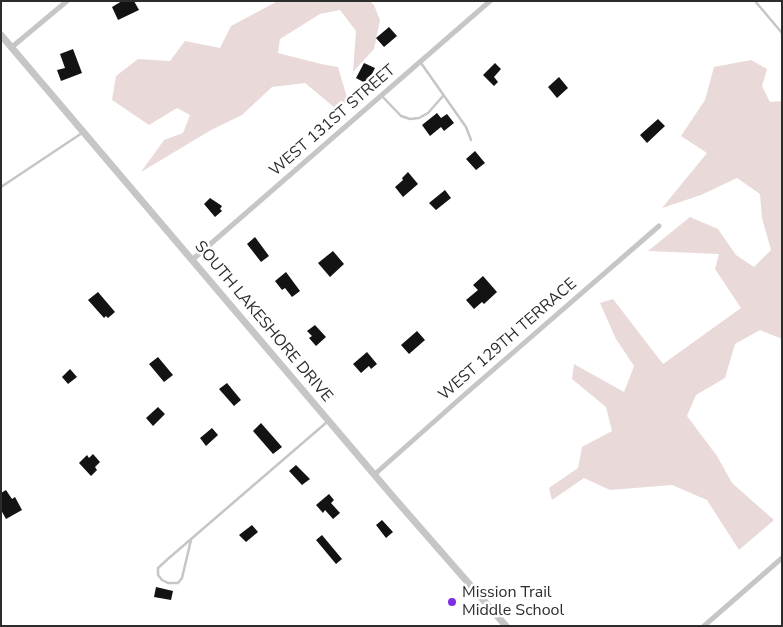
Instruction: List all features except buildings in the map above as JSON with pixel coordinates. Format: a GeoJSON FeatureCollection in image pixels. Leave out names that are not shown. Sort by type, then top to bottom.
{"type":"FeatureCollection","features":[{"type":"Feature","properties":{"kind":"street"},"geometry":{"type":"LineString","coordinates":[[12,48],[66,1]]}},
{"type":"Feature","properties":{"kind":"street","name":"WEST 131ST STREET"},"geometry":{"type":"LineString","coordinates":[[192,260],[490,1]]}},
{"type":"Feature","properties":{"kind":"street","name":"SOUTH LAKESHORE DRIVE"},"geometry":{"type":"LineString","coordinates":[[1,35],[328,421],[506,626]]}},
{"type":"Feature","properties":{"kind":"street","name":"WEST 129TH TERRACE"},"geometry":{"type":"LineString","coordinates":[[375,474],[659,226]]}},
{"type":"Feature","properties":{"kind":"street"},"geometry":{"type":"LineString","coordinates":[[704,626],[782,558]]}},
{"type":"Feature","properties":{"kind":"lane"},"geometry":{"type":"LineString","coordinates":[[755,1],[782,33]]}},
{"type":"Feature","properties":{"kind":"lane"},"geometry":{"type":"LineString","coordinates":[[420,62],[466,127],[471,140]]}},
{"type":"Feature","properties":{"kind":"lane"},"geometry":{"type":"LineString","coordinates":[[381,95],[401,116],[410,119],[419,118],[428,113],[443,96]]}},
{"type":"Feature","properties":{"kind":"lane"},"geometry":{"type":"LineString","coordinates":[[1,187],[83,132]]}},
{"type":"Feature","properties":{"kind":"lane"},"geometry":{"type":"LineString","coordinates":[[191,540],[182,578],[178,582],[168,583],[162,580],[158,575],[158,568],[328,421]]}},
{"type":"Feature","properties":{"kind":"shaded area"},"geometry":{"type":"Polygon","coordinates":[[[278,1],[370,1],[374,5],[380,20],[374,49],[353,72],[356,31],[340,10],[320,14],[280,39],[278,53],[338,67],[348,101],[335,108],[305,83],[272,87],[242,115],[211,130],[141,172],[164,140],[183,133],[190,115],[177,108],[149,125],[112,100],[116,76],[138,59],[170,61],[185,41],[220,48],[231,26],[278,1]]]}},
{"type":"Feature","properties":{"kind":"shaded area"},"geometry":{"type":"Polygon","coordinates":[[[751,60],[767,69],[762,86],[770,102],[782,101],[782,339],[760,330],[735,344],[725,378],[696,395],[687,416],[717,456],[732,483],[774,520],[739,550],[707,500],[672,485],[610,490],[584,478],[552,500],[549,488],[578,468],[582,447],[612,431],[606,407],[572,379],[574,364],[624,392],[634,366],[616,339],[600,303],[613,299],[663,364],[741,308],[715,269],[719,254],[648,251],[690,217],[718,229],[736,255],[754,267],[771,250],[762,218],[760,194],[737,178],[701,195],[662,208],[707,153],[681,136],[705,100],[714,67],[751,60]]]}},
{"type":"Feature","properties":{"kind":"place","name":"Mission Trail Middle School"},"geometry":{"type":"Point","coordinates":[452,602]}}]}
